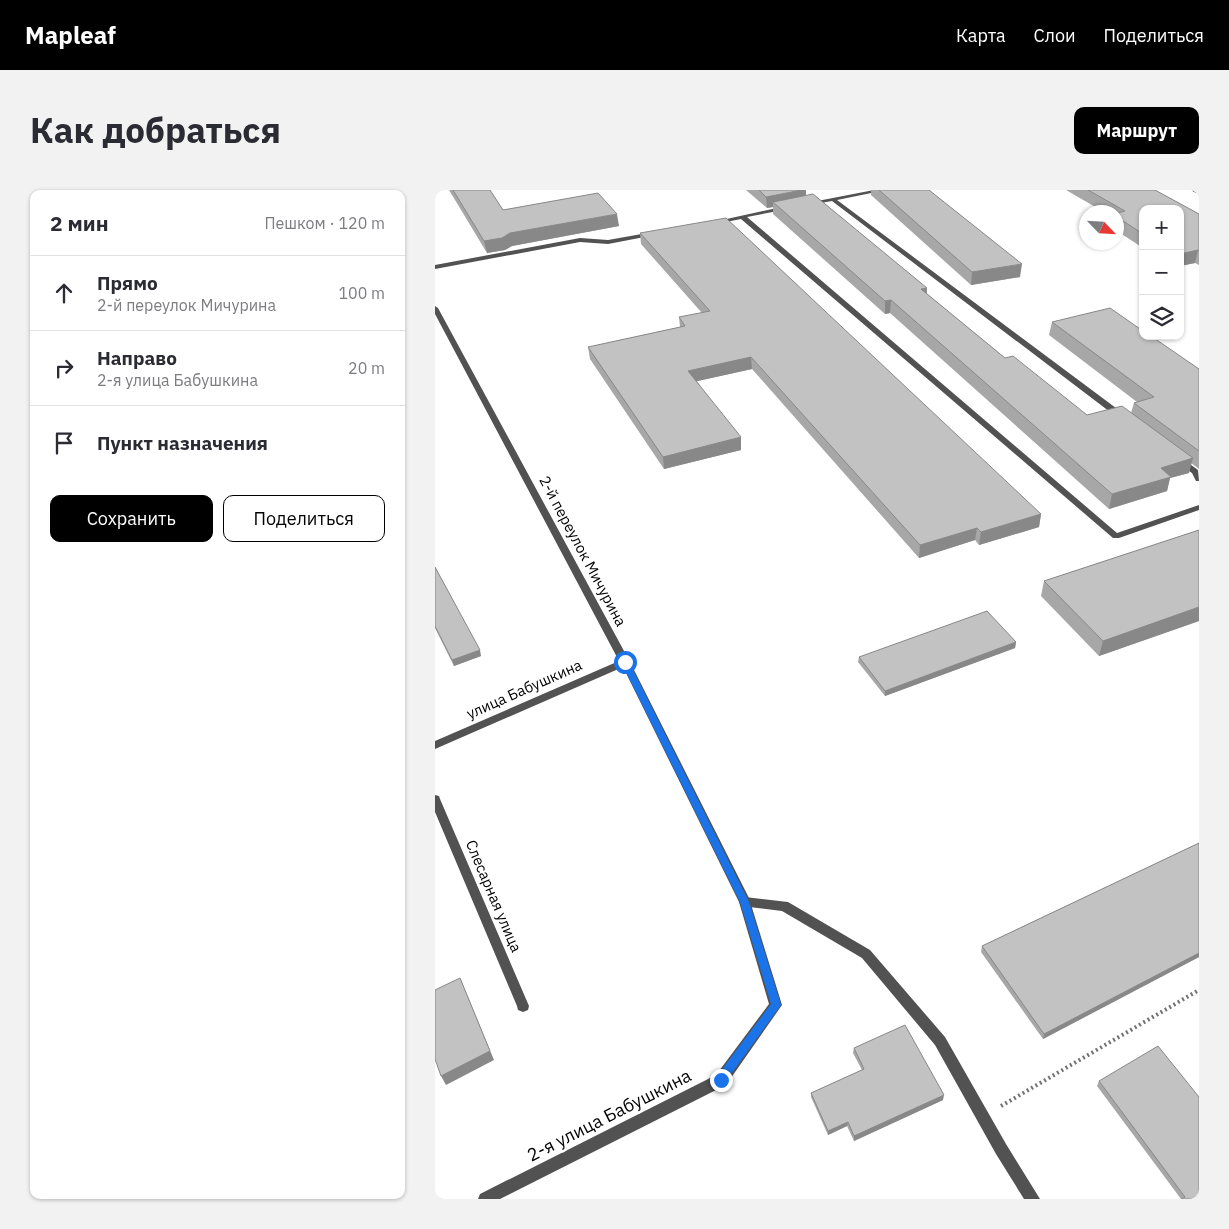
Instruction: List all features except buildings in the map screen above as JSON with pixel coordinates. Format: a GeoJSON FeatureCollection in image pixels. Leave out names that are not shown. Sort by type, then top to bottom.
{"type":"FeatureCollection","features":[{"type":"Feature","properties":{"kind":"street"},"geometry":{"type":"LineString","coordinates":[[806,204],[883,190]]}},
{"type":"Feature","properties":{"kind":"street"},"geometry":{"type":"LineString","coordinates":[[833,199],[1131,424]]}},
{"type":"Feature","properties":{"kind":"street"},"geometry":{"type":"LineString","coordinates":[[705,224],[797,206]]}},
{"type":"Feature","properties":{"kind":"street"},"geometry":{"type":"LineString","coordinates":[[743,217],[1116,536],[1199,507]]}},
{"type":"Feature","properties":{"kind":"street"},"geometry":{"type":"LineString","coordinates":[[435,267],[580,240],[608,242],[656,233]]}},
{"type":"Feature","properties":{"kind":"street","name":"2-й переулок Мичурина"},"geometry":{"type":"LineString","coordinates":[[435,308],[625,662],[745,902],[776,1005]]}},
{"type":"Feature","properties":{"kind":"street"},"geometry":{"type":"LineString","coordinates":[[1171,454],[1195,472],[1199,479]]}},
{"type":"Feature","properties":{"kind":"street","name":"улица Бабушкина"},"geometry":{"type":"LineString","coordinates":[[435,745],[625,662]]}},
{"type":"Feature","properties":{"kind":"street","name":"Слесарная улица"},"geometry":{"type":"LineString","coordinates":[[435,800],[523,1006]]}},
{"type":"Feature","properties":{"kind":"street"},"geometry":{"type":"LineString","coordinates":[[745,902],[783,906],[866,954],[939,1041],[1001,1149],[1033,1199]]}},
{"type":"Feature","properties":{"kind":"street","name":"2-я улица Бабушкина"},"geometry":{"type":"LineString","coordinates":[[485,1199],[721,1080],[776,1005]]}},
{"type":"Feature","properties":{"kind":"path"},"geometry":{"type":"LineString","coordinates":[[983,1116],[1199,990]]}},
{"type":"Feature","properties":{"kind":"railway"},"geometry":{"type":"LineString","coordinates":[[1193,190],[1199,193]]}},
{"type":"Feature","properties":{"kind":"route"},"geometry":{"type":"LineString","coordinates":[[625,662],[745,902],[776,1005],[721,1080]]}}]}
